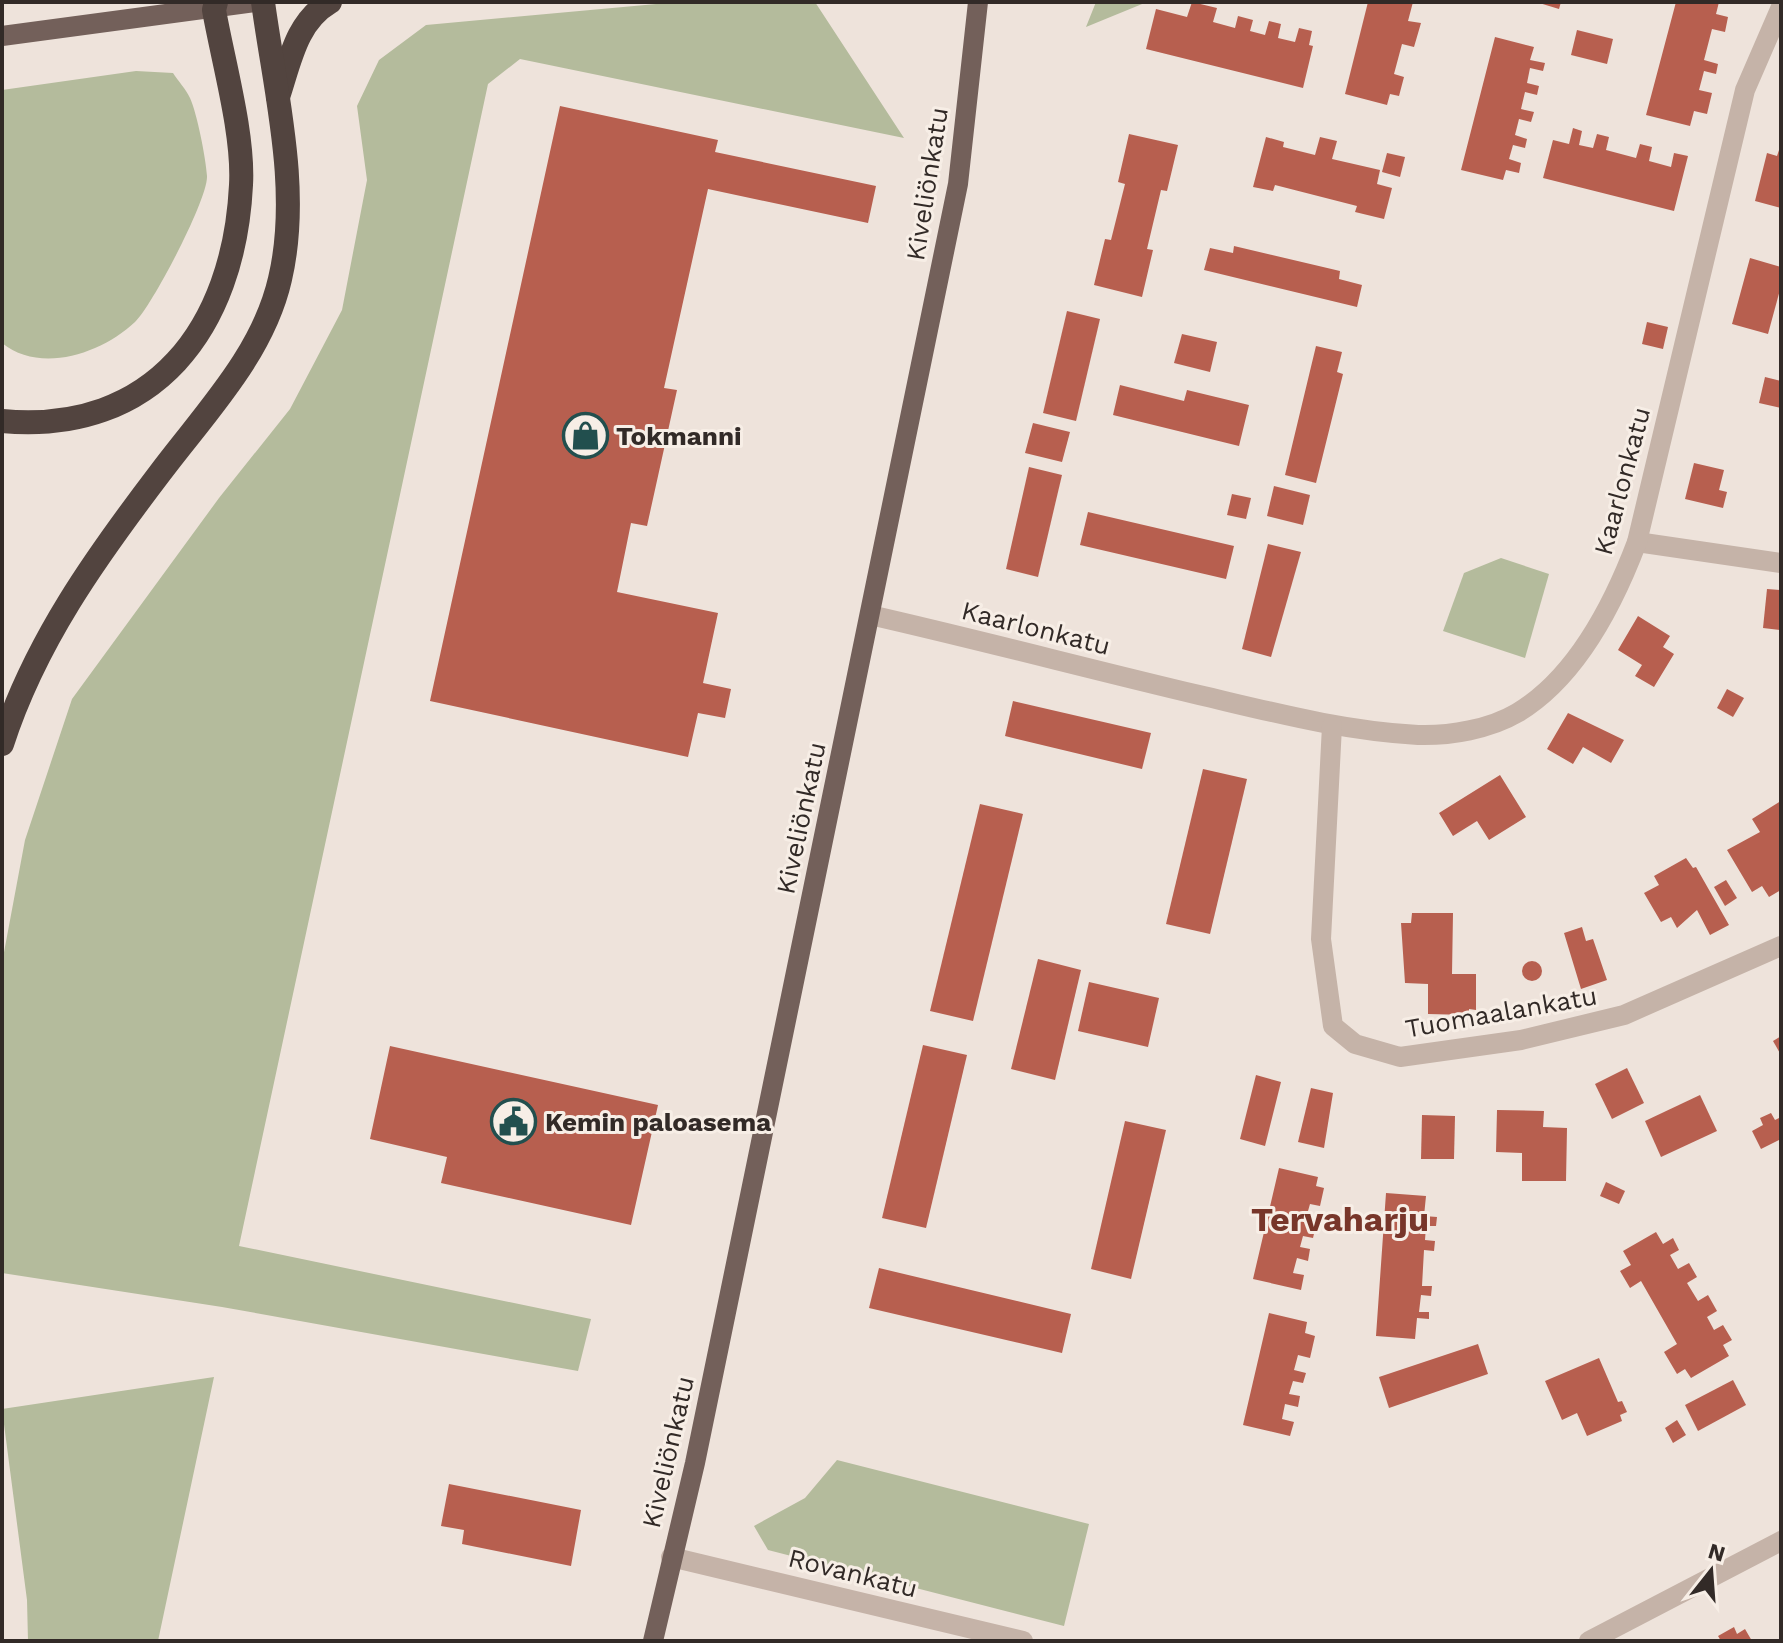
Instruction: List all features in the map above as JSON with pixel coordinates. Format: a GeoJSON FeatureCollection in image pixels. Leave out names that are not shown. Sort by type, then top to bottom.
{"type":"FeatureCollection","features":[{"type":"Feature","properties":{"kind":"highway"},"geometry":{"type":"LineString","coordinates":[[2,744],[21,692],[60,612],[241,367],[270,311],[280,280],[287,227],[263,2]]}},
{"type":"Feature","properties":{"kind":"highway"},"geometry":{"type":"LineString","coordinates":[[276,103],[301,29],[314,11],[330,2]]}},
{"type":"Feature","properties":{"kind":"highway"},"geometry":{"type":"LineString","coordinates":[[2,421],[38,425],[73,420],[113,409],[171,368],[193,343],[210,314],[227,275],[242,182],[215,6]]}},
{"type":"Feature","properties":{"kind":"main road"},"geometry":{"type":"LineString","coordinates":[[2,36],[255,2]]}},
{"type":"Feature","properties":{"kind":"main road","name":"Kiveliönkatu"},"geometry":{"type":"LineString","coordinates":[[653,1641],[695,1463],[958,184],[978,2]]}},
{"type":"Feature","properties":{"kind":"street","name":"Kaarlonkatu"},"geometry":{"type":"LineString","coordinates":[[870,615],[1332,726],[1422,735],[1479,728],[1517,713],[1547,689],[1590,639],[1619,590],[1637,542],[1745,90],[1781,7]]}},
{"type":"Feature","properties":{"kind":"street"},"geometry":{"type":"LineString","coordinates":[[1637,542],[1781,563]]}},
{"type":"Feature","properties":{"kind":"street","name":"Tuomaalankatu"},"geometry":{"type":"LineString","coordinates":[[1332,726],[1322,961],[1333,1026],[1355,1044],[1400,1057],[1521,1040],[1586,1026],[1676,995],[1781,946]]}},
{"type":"Feature","properties":{"kind":"street"},"geometry":{"type":"LineString","coordinates":[[1589,1641],[1620,1634],[1781,1541]]}},
{"type":"Feature","properties":{"kind":"street","name":"Rovankatu"},"geometry":{"type":"LineString","coordinates":[[671,1557],[1023,1641]]}},
{"type":"Feature","properties":{"kind":"green space"},"geometry":{"type":"Polygon","coordinates":[[[678,2],[815,2],[904,138],[520,59],[488,84],[239,1246],[591,1319],[578,1371],[222,1307],[2,1273],[2,963],[25,840],[72,699],[219,498],[290,409],[342,310],[367,180],[357,106],[379,60],[426,25],[678,2]]]}},
{"type":"Feature","properties":{"kind":"green space"},"geometry":{"type":"Polygon","coordinates":[[[1096,2],[1147,2],[1086,27],[1096,2]]]}},
{"type":"Feature","properties":{"kind":"green space"},"geometry":{"type":"Polygon","coordinates":[[[136,71],[173,73],[190,98],[201,136],[207,176],[199,206],[154,296],[135,322],[105,343],[70,356],[34,357],[17,352],[2,343],[2,90],[136,71]]]}},
{"type":"Feature","properties":{"kind":"green space"},"geometry":{"type":"Polygon","coordinates":[[[1501,558],[1549,574],[1525,658],[1443,631],[1464,573],[1501,558]]]}},
{"type":"Feature","properties":{"kind":"green space"},"geometry":{"type":"Polygon","coordinates":[[[214,1377],[158,1641],[28,1641],[27,1600],[2,1409],[214,1377]]]}},
{"type":"Feature","properties":{"kind":"green space"},"geometry":{"type":"Polygon","coordinates":[[[837,1460],[1089,1524],[1064,1626],[768,1550],[754,1526],[805,1498],[837,1460]]]}},
{"type":"Feature","properties":{"kind":"building"},"geometry":{"type":"Polygon","coordinates":[[[1192,2],[1217,8],[1213,22],[1235,28],[1238,16],[1253,20],[1250,31],[1265,35],[1269,21],[1281,24],[1278,38],[1295,42],[1299,28],[1312,31],[1309,45],[1313,46],[1303,88],[1146,49],[1156,9],[1187,17],[1192,2]]]}},
{"type":"Feature","properties":{"kind":"building"},"geometry":{"type":"Polygon","coordinates":[[[1368,2],[1413,2],[1408,21],[1421,23],[1414,47],[1402,44],[1394,74],[1404,77],[1399,96],[1390,94],[1387,105],[1345,94],[1368,2]]]}},
{"type":"Feature","properties":{"kind":"building"},"geometry":{"type":"Polygon","coordinates":[[[1536,2],[1561,2],[1559,9],[1536,2]]]}},
{"type":"Feature","properties":{"kind":"building"},"geometry":{"type":"Polygon","coordinates":[[[1676,2],[1719,2],[1716,14],[1728,17],[1725,32],[1712,29],[1704,60],[1718,64],[1716,74],[1704,71],[1699,90],[1712,93],[1707,114],[1694,111],[1690,126],[1646,115],[1676,2]]]}},
{"type":"Feature","properties":{"kind":"building"},"geometry":{"type":"Polygon","coordinates":[[[1577,30],[1613,39],[1607,64],[1571,55],[1577,30]]]}},
{"type":"Feature","properties":{"kind":"building"},"geometry":{"type":"Polygon","coordinates":[[[1495,37],[1534,47],[1530,60],[1545,63],[1543,71],[1530,68],[1527,83],[1539,86],[1537,95],[1525,92],[1521,109],[1534,112],[1531,122],[1519,119],[1515,135],[1527,139],[1525,148],[1513,145],[1509,159],[1521,163],[1519,173],[1506,170],[1503,180],[1461,170],[1495,37]]]}},
{"type":"Feature","properties":{"kind":"building"},"geometry":{"type":"Polygon","coordinates":[[[560,106],[718,140],[715,152],[876,186],[868,223],[708,189],[664,388],[677,390],[647,526],[631,523],[617,592],[718,613],[703,683],[731,689],[725,718],[698,713],[688,757],[430,701],[560,106]]]}},
{"type":"Feature","properties":{"kind":"building"},"geometry":{"type":"Polygon","coordinates":[[[1573,128],[1582,131],[1579,145],[1593,148],[1597,134],[1609,137],[1606,150],[1636,158],[1640,144],[1652,147],[1649,161],[1671,167],[1674,153],[1688,156],[1674,211],[1543,178],[1553,140],[1569,144],[1573,128]]]}},
{"type":"Feature","properties":{"kind":"building"},"geometry":{"type":"Polygon","coordinates":[[[1129,134],[1178,145],[1167,191],[1161,190],[1147,249],[1153,250],[1142,297],[1094,285],[1105,239],[1111,240],[1125,184],[1118,182],[1129,134]]]}},
{"type":"Feature","properties":{"kind":"building"},"geometry":{"type":"Polygon","coordinates":[[[1266,137],[1284,142],[1283,147],[1315,155],[1320,137],[1337,141],[1332,159],[1380,170],[1377,184],[1392,188],[1384,219],[1355,212],[1357,206],[1275,185],[1273,191],[1253,187],[1266,137]]]}},
{"type":"Feature","properties":{"kind":"building"},"geometry":{"type":"Polygon","coordinates":[[[1781,144],[1781,208],[1755,201],[1767,153],[1777,156],[1781,144]]]}},
{"type":"Feature","properties":{"kind":"building"},"geometry":{"type":"Polygon","coordinates":[[[1387,153],[1405,157],[1400,177],[1382,172],[1387,153]]]}},
{"type":"Feature","properties":{"kind":"building"},"geometry":{"type":"Polygon","coordinates":[[[1234,246],[1340,271],[1339,279],[1362,285],[1357,307],[1204,270],[1210,248],[1233,253],[1234,246]]]}},
{"type":"Feature","properties":{"kind":"building"},"geometry":{"type":"Polygon","coordinates":[[[1750,258],[1781,267],[1781,286],[1768,334],[1732,324],[1750,258]]]}},
{"type":"Feature","properties":{"kind":"building"},"geometry":{"type":"Polygon","coordinates":[[[1067,311],[1100,319],[1076,421],[1043,413],[1067,311]]]}},
{"type":"Feature","properties":{"kind":"building"},"geometry":{"type":"Polygon","coordinates":[[[1647,322],[1668,327],[1663,349],[1642,344],[1647,322]]]}},
{"type":"Feature","properties":{"kind":"building"},"geometry":{"type":"Polygon","coordinates":[[[1182,334],[1217,342],[1210,372],[1174,363],[1182,334]]]}},
{"type":"Feature","properties":{"kind":"building"},"geometry":{"type":"Polygon","coordinates":[[[1316,346],[1342,352],[1337,372],[1343,374],[1316,483],[1285,475],[1316,346]]]}},
{"type":"Feature","properties":{"kind":"building"},"geometry":{"type":"Polygon","coordinates":[[[1765,377],[1781,381],[1781,408],[1759,403],[1765,377]]]}},
{"type":"Feature","properties":{"kind":"building"},"geometry":{"type":"Polygon","coordinates":[[[1120,385],[1184,401],[1187,390],[1249,405],[1239,446],[1113,415],[1120,385]]]}},
{"type":"Feature","properties":{"kind":"building"},"geometry":{"type":"Polygon","coordinates":[[[1033,423],[1070,432],[1062,462],[1025,453],[1033,423]]]}},
{"type":"Feature","properties":{"kind":"building"},"geometry":{"type":"Polygon","coordinates":[[[1694,463],[1724,470],[1719,490],[1727,492],[1723,508],[1685,499],[1694,463]]]}},
{"type":"Feature","properties":{"kind":"building"},"geometry":{"type":"Polygon","coordinates":[[[1029,467],[1062,475],[1038,577],[1006,569],[1029,467]]]}},
{"type":"Feature","properties":{"kind":"building"},"geometry":{"type":"Polygon","coordinates":[[[1274,486],[1310,495],[1303,525],[1267,516],[1274,486]]]}},
{"type":"Feature","properties":{"kind":"building"},"geometry":{"type":"Polygon","coordinates":[[[1232,494],[1251,498],[1246,519],[1227,515],[1232,494]]]}},
{"type":"Feature","properties":{"kind":"building"},"geometry":{"type":"Polygon","coordinates":[[[1088,512],[1234,546],[1226,579],[1080,545],[1088,512]]]}},
{"type":"Feature","properties":{"kind":"building"},"geometry":{"type":"Polygon","coordinates":[[[1268,544],[1301,552],[1271,657],[1242,649],[1268,544]]]}},
{"type":"Feature","properties":{"kind":"building"},"geometry":{"type":"Polygon","coordinates":[[[1767,589],[1781,590],[1781,630],[1763,628],[1767,589]]]}},
{"type":"Feature","properties":{"kind":"building"},"geometry":{"type":"Polygon","coordinates":[[[1638,616],[1670,636],[1663,647],[1674,654],[1654,687],[1635,676],[1642,665],[1618,650],[1638,616]]]}},
{"type":"Feature","properties":{"kind":"building"},"geometry":{"type":"Polygon","coordinates":[[[1727,689],[1744,698],[1733,717],[1717,708],[1727,689]]]}},
{"type":"Feature","properties":{"kind":"building"},"geometry":{"type":"Polygon","coordinates":[[[1013,701],[1151,733],[1142,769],[1005,736],[1013,701]]]}},
{"type":"Feature","properties":{"kind":"building"},"geometry":{"type":"Polygon","coordinates":[[[1568,713],[1624,740],[1611,763],[1583,747],[1573,764],[1547,749],[1568,713]]]}},
{"type":"Feature","properties":{"kind":"building"},"geometry":{"type":"Polygon","coordinates":[[[1203,769],[1247,779],[1210,934],[1166,924],[1203,769]]]}},
{"type":"Feature","properties":{"kind":"building"},"geometry":{"type":"Polygon","coordinates":[[[1500,775],[1526,817],[1489,840],[1477,821],[1453,836],[1439,813],[1500,775]]]}},
{"type":"Feature","properties":{"kind":"building"},"geometry":{"type":"Polygon","coordinates":[[[1781,801],[1781,890],[1769,897],[1762,886],[1752,892],[1727,850],[1760,832],[1752,819],[1781,801]]]}},
{"type":"Feature","properties":{"kind":"building"},"geometry":{"type":"Polygon","coordinates":[[[980,804],[1023,814],[973,1021],[930,1011],[980,804]]]}},
{"type":"Feature","properties":{"kind":"building"},"geometry":{"type":"Polygon","coordinates":[[[1686,858],[1693,868],[1696,867],[1729,925],[1710,935],[1697,910],[1677,928],[1671,917],[1661,922],[1644,893],[1659,885],[1654,876],[1686,858]]]}},
{"type":"Feature","properties":{"kind":"building"},"geometry":{"type":"Polygon","coordinates":[[[1726,880],[1737,898],[1725,906],[1714,887],[1726,880]]]}},
{"type":"Feature","properties":{"kind":"building"},"geometry":{"type":"Polygon","coordinates":[[[1412,913],[1453,913],[1452,974],[1476,974],[1476,1010],[1469,1009],[1469,1015],[1428,1014],[1428,984],[1405,983],[1401,923],[1411,923],[1412,913]]]}},
{"type":"Feature","properties":{"kind":"building"},"geometry":{"type":"Polygon","coordinates":[[[1582,927],[1586,941],[1593,939],[1607,980],[1581,989],[1564,933],[1582,927]]]}},
{"type":"Feature","properties":{"kind":"building"},"geometry":{"type":"Polygon","coordinates":[[[1038,959],[1081,970],[1055,1080],[1011,1069],[1038,959]]]}},
{"type":"Feature","properties":{"kind":"building"},"geometry":{"type":"Polygon","coordinates":[[[1528,961],[1536,961],[1542,971],[1536,981],[1528,981],[1522,975],[1522,967],[1528,961]]]}},
{"type":"Feature","properties":{"kind":"building"},"geometry":{"type":"Polygon","coordinates":[[[1089,982],[1159,998],[1148,1047],[1078,1031],[1089,982]]]}},
{"type":"Feature","properties":{"kind":"building"},"geometry":{"type":"Polygon","coordinates":[[[1781,1036],[1781,1055],[1773,1041],[1781,1036]]]}},
{"type":"Feature","properties":{"kind":"building"},"geometry":{"type":"Polygon","coordinates":[[[923,1045],[967,1055],[926,1228],[882,1218],[923,1045]]]}},
{"type":"Feature","properties":{"kind":"building","name":"Kemin paloasema"},"geometry":{"type":"Polygon","coordinates":[[[390,1046],[658,1105],[631,1225],[441,1183],[447,1157],[370,1139],[390,1046]]]}},
{"type":"Feature","properties":{"kind":"building"},"geometry":{"type":"Polygon","coordinates":[[[1627,1068],[1644,1103],[1612,1119],[1595,1084],[1627,1068]]]}},
{"type":"Feature","properties":{"kind":"building"},"geometry":{"type":"Polygon","coordinates":[[[1256,1075],[1281,1082],[1265,1146],[1240,1139],[1256,1075]]]}},
{"type":"Feature","properties":{"kind":"building"},"geometry":{"type":"Polygon","coordinates":[[[1311,1088],[1333,1093],[1324,1148],[1298,1142],[1311,1088]]]}},
{"type":"Feature","properties":{"kind":"building"},"geometry":{"type":"Polygon","coordinates":[[[1700,1095],[1717,1131],[1661,1157],[1645,1121],[1700,1095]]]}},
{"type":"Feature","properties":{"kind":"building"},"geometry":{"type":"Polygon","coordinates":[[[1497,1110],[1544,1111],[1543,1127],[1567,1128],[1566,1181],[1522,1181],[1522,1153],[1496,1152],[1497,1110]]]}},
{"type":"Feature","properties":{"kind":"building"},"geometry":{"type":"Polygon","coordinates":[[[1771,1113],[1775,1120],[1781,1117],[1781,1139],[1761,1149],[1752,1131],[1763,1125],[1760,1118],[1771,1113]]]}},
{"type":"Feature","properties":{"kind":"building"},"geometry":{"type":"Polygon","coordinates":[[[1422,1115],[1455,1116],[1454,1159],[1421,1159],[1422,1115]]]}},
{"type":"Feature","properties":{"kind":"building"},"geometry":{"type":"Polygon","coordinates":[[[1125,1121],[1166,1130],[1131,1279],[1091,1269],[1125,1121]]]}},
{"type":"Feature","properties":{"kind":"building"},"geometry":{"type":"Polygon","coordinates":[[[1279,1168],[1318,1177],[1316,1186],[1324,1188],[1320,1206],[1310,1204],[1306,1218],[1317,1221],[1313,1238],[1303,1236],[1300,1247],[1310,1249],[1308,1261],[1297,1258],[1293,1273],[1304,1275],[1301,1290],[1253,1279],[1279,1168]]]}},
{"type":"Feature","properties":{"kind":"building"},"geometry":{"type":"Polygon","coordinates":[[[1606,1182],[1625,1191],[1619,1204],[1600,1196],[1606,1182]]]}},
{"type":"Feature","properties":{"kind":"building"},"geometry":{"type":"Polygon","coordinates":[[[1386,1193],[1426,1196],[1424,1216],[1437,1217],[1436,1226],[1426,1226],[1425,1240],[1435,1241],[1434,1251],[1424,1250],[1422,1286],[1432,1286],[1431,1296],[1421,1295],[1419,1312],[1429,1312],[1429,1319],[1417,1318],[1415,1339],[1376,1336],[1386,1193]]]}},
{"type":"Feature","properties":{"kind":"building"},"geometry":{"type":"Polygon","coordinates":[[[1656,1232],[1663,1244],[1673,1238],[1679,1250],[1670,1255],[1678,1269],[1689,1263],[1697,1277],[1687,1283],[1698,1301],[1708,1295],[1717,1311],[1707,1317],[1714,1330],[1723,1325],[1732,1340],[1723,1345],[1729,1356],[1691,1378],[1685,1369],[1677,1374],[1664,1352],[1677,1344],[1641,1281],[1630,1288],[1620,1271],[1631,1265],[1623,1251],[1656,1232]]]}},
{"type":"Feature","properties":{"kind":"building"},"geometry":{"type":"Polygon","coordinates":[[[879,1268],[1071,1314],[1062,1353],[869,1308],[879,1268]]]}},
{"type":"Feature","properties":{"kind":"building"},"geometry":{"type":"Polygon","coordinates":[[[1269,1313],[1307,1322],[1305,1333],[1315,1336],[1310,1358],[1298,1355],[1294,1370],[1306,1373],[1303,1383],[1293,1381],[1289,1394],[1300,1396],[1298,1407],[1285,1404],[1282,1419],[1294,1422],[1290,1436],[1243,1425],[1269,1313]]]}},
{"type":"Feature","properties":{"kind":"building"},"geometry":{"type":"Polygon","coordinates":[[[1478,1344],[1488,1374],[1389,1408],[1379,1377],[1478,1344]]]}},
{"type":"Feature","properties":{"kind":"building"},"geometry":{"type":"Polygon","coordinates":[[[1599,1358],[1618,1402],[1622,1401],[1627,1412],[1620,1415],[1622,1421],[1587,1436],[1577,1413],[1562,1420],[1545,1381],[1599,1358]]]}},
{"type":"Feature","properties":{"kind":"building"},"geometry":{"type":"Polygon","coordinates":[[[1733,1380],[1746,1405],[1698,1431],[1685,1405],[1733,1380]]]}},
{"type":"Feature","properties":{"kind":"building"},"geometry":{"type":"Polygon","coordinates":[[[1677,1420],[1686,1435],[1673,1443],[1665,1428],[1677,1420]]]}},
{"type":"Feature","properties":{"kind":"building"},"geometry":{"type":"Polygon","coordinates":[[[449,1484],[581,1510],[571,1566],[462,1544],[464,1530],[441,1526],[449,1484]]]}},
{"type":"Feature","properties":{"kind":"building"},"geometry":{"type":"Polygon","coordinates":[[[1734,1627],[1737,1634],[1745,1629],[1752,1641],[1721,1641],[1718,1636],[1734,1627]]]}},
{"type":"Feature","properties":{"kind":"place","name":"Tokmanni"},"geometry":{"type":"Point","coordinates":[585,436]}},
{"type":"Feature","properties":{"kind":"place","name":"Kemin paloasema"},"geometry":{"type":"Point","coordinates":[514,1122]}},
{"type":"Feature","properties":{"kind":"district","name":"Tervaharju"},"geometry":{"type":"Point","coordinates":[1340,1219]}}]}
